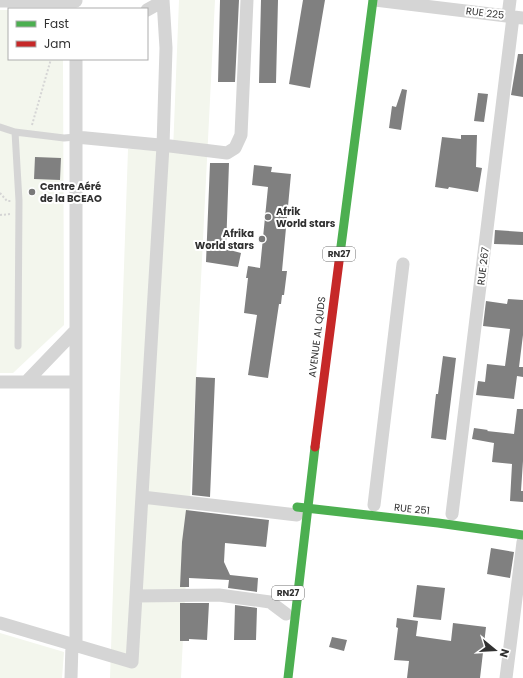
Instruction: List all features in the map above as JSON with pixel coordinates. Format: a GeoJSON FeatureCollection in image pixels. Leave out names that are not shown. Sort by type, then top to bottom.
{"type":"FeatureCollection","features":[{"type":"Feature","properties":{"kind":"main road","name":"AVENUE AL QUDS"},"geometry":{"type":"LineString","coordinates":[[288,678],[299,513],[308,498],[374,0]]}},
{"type":"Feature","properties":{"kind":"main road","name":"RUE 251"},"geometry":{"type":"LineString","coordinates":[[299,513],[438,523],[523,535]]}},
{"type":"Feature","properties":{"kind":"street"},"geometry":{"type":"LineString","coordinates":[[0,623],[132,662],[163,146],[166,48],[163,0],[148,9]]}},
{"type":"Feature","properties":{"kind":"street"},"geometry":{"type":"LineString","coordinates":[[76,137],[227,153],[235,148],[241,135],[247,0]]}},
{"type":"Feature","properties":{"kind":"street","name":"RUE 225"},"geometry":{"type":"LineString","coordinates":[[374,0],[515,17]]}},
{"type":"Feature","properties":{"kind":"street","name":"RUE 267"},"geometry":{"type":"LineString","coordinates":[[452,514],[515,17],[510,0]]}},
{"type":"Feature","properties":{"kind":"street"},"geometry":{"type":"LineString","coordinates":[[0,1],[76,3]]}},
{"type":"Feature","properties":{"kind":"street"},"geometry":{"type":"LineString","coordinates":[[71,678],[74,645],[76,60]]}},
{"type":"Feature","properties":{"kind":"street"},"geometry":{"type":"LineString","coordinates":[[374,505],[403,264]]}},
{"type":"Feature","properties":{"kind":"street"},"geometry":{"type":"LineString","coordinates":[[26,382],[76,330]]}},
{"type":"Feature","properties":{"kind":"street"},"geometry":{"type":"LineString","coordinates":[[0,382],[76,382]]}},
{"type":"Feature","properties":{"kind":"street"},"geometry":{"type":"LineString","coordinates":[[142,497],[299,513]]}},
{"type":"Feature","properties":{"kind":"street"},"geometry":{"type":"LineString","coordinates":[[506,678],[523,542]]}},
{"type":"Feature","properties":{"kind":"street"},"geometry":{"type":"LineString","coordinates":[[136,596],[219,595],[270,602],[286,614]]}},
{"type":"Feature","properties":{"kind":"lane"},"geometry":{"type":"LineString","coordinates":[[0,127],[15,132],[29,134],[64,138],[76,137]]}},
{"type":"Feature","properties":{"kind":"lane"},"geometry":{"type":"LineString","coordinates":[[15,132],[19,201],[18,346]]}},
{"type":"Feature","properties":{"kind":"path"},"geometry":{"type":"LineString","coordinates":[[29,134],[51,60]]}},
{"type":"Feature","properties":{"kind":"path"},"geometry":{"type":"LineString","coordinates":[[0,194],[7,201]]}},
{"type":"Feature","properties":{"kind":"shaded area"},"geometry":{"type":"Polygon","coordinates":[[[179,0],[215,0],[181,678],[110,678],[128,149],[173,151],[179,0]]]}},
{"type":"Feature","properties":{"kind":"shaded area","name":"Centre Aéré de la BCEAO"},"geometry":{"type":"Polygon","coordinates":[[[0,10],[8,10],[8,60],[63,60],[64,325],[13,373],[0,373],[0,10]]]}},
{"type":"Feature","properties":{"kind":"shaded area"},"geometry":{"type":"Polygon","coordinates":[[[0,633],[64,652],[62,678],[0,678],[0,633]]]}},
{"type":"Feature","properties":{"kind":"building"},"geometry":{"type":"Polygon","coordinates":[[[220,0],[239,0],[235,82],[218,82],[220,0]]]}},
{"type":"Feature","properties":{"kind":"building"},"geometry":{"type":"Polygon","coordinates":[[[261,0],[278,0],[276,83],[259,83],[261,0]]]}},
{"type":"Feature","properties":{"kind":"building"},"geometry":{"type":"Polygon","coordinates":[[[303,0],[325,0],[310,88],[289,84],[303,0]]]}},
{"type":"Feature","properties":{"kind":"building"},"geometry":{"type":"Polygon","coordinates":[[[518,54],[523,54],[523,97],[511,95],[518,54]]]}},
{"type":"Feature","properties":{"kind":"building"},"geometry":{"type":"Polygon","coordinates":[[[402,89],[407,90],[401,130],[389,128],[392,106],[396,107],[402,89]]]}},
{"type":"Feature","properties":{"kind":"building"},"geometry":{"type":"Polygon","coordinates":[[[478,93],[488,94],[484,122],[474,121],[478,93]]]}},
{"type":"Feature","properties":{"kind":"building"},"geometry":{"type":"Polygon","coordinates":[[[461,135],[477,135],[476,167],[482,168],[478,192],[449,187],[448,189],[435,187],[442,137],[461,139],[461,135]]]}},
{"type":"Feature","properties":{"kind":"building"},"geometry":{"type":"Polygon","coordinates":[[[35,157],[61,158],[60,180],[34,179],[35,157]]]}},
{"type":"Feature","properties":{"kind":"building"},"geometry":{"type":"Polygon","coordinates":[[[210,163],[229,163],[226,249],[241,253],[238,267],[206,262],[210,163]]]}},
{"type":"Feature","properties":{"kind":"building"},"geometry":{"type":"Polygon","coordinates":[[[254,165],[272,167],[271,172],[291,174],[282,271],[287,271],[284,295],[282,295],[281,304],[279,304],[268,378],[248,375],[257,315],[244,313],[248,278],[246,278],[248,266],[260,268],[268,187],[252,185],[254,165]]]}},
{"type":"Feature","properties":{"kind":"building"},"geometry":{"type":"Polygon","coordinates":[[[495,230],[523,232],[523,245],[494,244],[495,230]]]}},
{"type":"Feature","properties":{"kind":"building"},"geometry":{"type":"Polygon","coordinates":[[[508,299],[523,300],[523,335],[519,367],[523,367],[523,377],[517,376],[514,399],[476,395],[478,381],[485,382],[487,364],[505,366],[510,329],[483,326],[486,301],[507,304],[508,299]]]}},
{"type":"Feature","properties":{"kind":"building"},"geometry":{"type":"Polygon","coordinates":[[[443,356],[456,358],[446,440],[431,438],[436,394],[438,394],[443,356]]]}},
{"type":"Feature","properties":{"kind":"building"},"geometry":{"type":"Polygon","coordinates":[[[196,377],[215,378],[210,497],[192,495],[196,377]]]}},
{"type":"Feature","properties":{"kind":"building"},"geometry":{"type":"Polygon","coordinates":[[[517,409],[523,409],[523,461],[521,491],[523,491],[523,502],[510,501],[512,464],[492,462],[494,443],[472,439],[474,428],[514,434],[517,409]]]}},
{"type":"Feature","properties":{"kind":"building"},"geometry":{"type":"Polygon","coordinates":[[[186,510],[269,520],[266,547],[225,543],[224,562],[230,575],[258,578],[257,592],[228,588],[229,580],[189,578],[189,587],[180,587],[182,542],[186,510]]]}},
{"type":"Feature","properties":{"kind":"building"},"geometry":{"type":"Polygon","coordinates":[[[491,548],[514,552],[510,578],[487,574],[491,548]]]}},
{"type":"Feature","properties":{"kind":"building"},"geometry":{"type":"Polygon","coordinates":[[[417,585],[445,588],[441,620],[413,617],[417,585]]]}},
{"type":"Feature","properties":{"kind":"building"},"geometry":{"type":"Polygon","coordinates":[[[180,603],[209,603],[207,640],[189,639],[189,641],[180,641],[180,603]]]}},
{"type":"Feature","properties":{"kind":"building"},"geometry":{"type":"Polygon","coordinates":[[[235,605],[257,608],[256,640],[234,640],[235,605]]]}},
{"type":"Feature","properties":{"kind":"building"},"geometry":{"type":"Polygon","coordinates":[[[397,618],[418,621],[416,636],[451,641],[453,623],[486,627],[480,678],[407,678],[409,661],[394,660],[398,628],[396,627],[397,618]]]}},
{"type":"Feature","properties":{"kind":"building"},"geometry":{"type":"Polygon","coordinates":[[[332,637],[347,640],[344,651],[329,647],[332,637]]]}},
{"type":"Feature","properties":{"kind":"traffic: fast"},"geometry":{"type":"LineString","coordinates":[[340,254],[373,0]]}},
{"type":"Feature","properties":{"kind":"traffic: fast"},"geometry":{"type":"LineString","coordinates":[[288,678],[315,447]]}},
{"type":"Feature","properties":{"kind":"traffic: fast"},"geometry":{"type":"LineString","coordinates":[[297,507],[438,523],[523,535]]}},
{"type":"Feature","properties":{"kind":"traffic: jam"},"geometry":{"type":"LineString","coordinates":[[315,447],[340,254]]}},
{"type":"Feature","properties":{"kind":"place","name":"Centre Aéré de la BCEAO"},"geometry":{"type":"Point","coordinates":[32,192]}},
{"type":"Feature","properties":{"kind":"place","name":"Afrik World stars"},"geometry":{"type":"Point","coordinates":[268,217]}},
{"type":"Feature","properties":{"kind":"place","name":"Afrika World stars"},"geometry":{"type":"Point","coordinates":[262,239]}}]}
